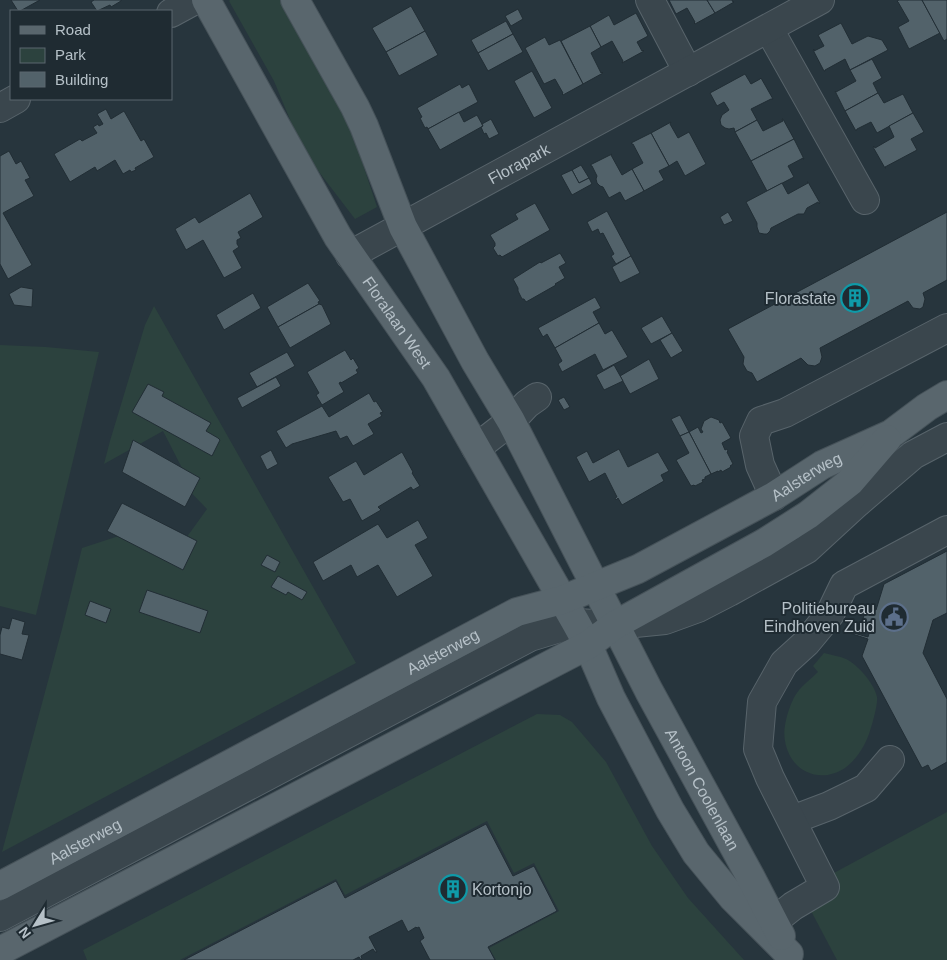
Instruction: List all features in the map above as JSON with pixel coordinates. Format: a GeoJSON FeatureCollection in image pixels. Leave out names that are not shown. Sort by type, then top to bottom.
{"type":"FeatureCollection","features":[{"type":"Feature","properties":{"kind":"main road","name":"Floralaan West"},"geometry":{"type":"LineString","coordinates":[[206,0],[338,237],[436,378],[582,634]]}},
{"type":"Feature","properties":{"kind":"main road"},"geometry":{"type":"LineString","coordinates":[[295,0],[355,107],[403,226],[475,361],[511,421],[615,625]]}},
{"type":"Feature","properties":{"kind":"main road","name":"Aalsterweg"},"geometry":{"type":"LineString","coordinates":[[0,951],[582,634],[615,625],[764,544],[808,515],[850,482],[891,434],[927,407],[947,395]]}},
{"type":"Feature","properties":{"kind":"main road","name":"Aalsterweg"},"geometry":{"type":"LineString","coordinates":[[0,886],[517,612],[562,600],[638,569],[774,496],[822,465],[891,434]]}},
{"type":"Feature","properties":{"kind":"main road","name":"Antoon Coolenlaan"},"geometry":{"type":"LineString","coordinates":[[615,625],[774,921],[791,957]]}},
{"type":"Feature","properties":{"kind":"main road","name":"Antoon Coolenlaan"},"geometry":{"type":"LineString","coordinates":[[582,634],[611,698],[670,810],[696,853],[733,898],[791,957]]}},
{"type":"Feature","properties":{"kind":"street"},"geometry":{"type":"LineString","coordinates":[[172,12],[195,0]]}},
{"type":"Feature","properties":{"kind":"street"},"geometry":{"type":"LineString","coordinates":[[650,0],[688,72]]}},
{"type":"Feature","properties":{"kind":"street","name":"Florapark"},"geometry":{"type":"LineString","coordinates":[[350,255],[820,0]]}},
{"type":"Feature","properties":{"kind":"street"},"geometry":{"type":"LineString","coordinates":[[769,29],[865,200]]}},
{"type":"Feature","properties":{"kind":"street"},"geometry":{"type":"LineString","coordinates":[[0,108],[14,100]]}},
{"type":"Feature","properties":{"kind":"street"},"geometry":{"type":"LineString","coordinates":[[774,496],[760,465],[754,436],[761,421],[785,413],[947,328]]}},
{"type":"Feature","properties":{"kind":"street"},"geometry":{"type":"LineString","coordinates":[[476,448],[511,421],[527,404],[538,397]]}},
{"type":"Feature","properties":{"kind":"street"},"geometry":{"type":"LineString","coordinates":[[615,625],[665,620],[698,608],[807,549],[913,455],[947,437]]}},
{"type":"Feature","properties":{"kind":"street"},"geometry":{"type":"LineString","coordinates":[[774,921],[793,906],[825,887],[770,778],[758,749],[762,702],[784,663],[806,643],[830,614],[844,585],[947,530]]}},
{"type":"Feature","properties":{"kind":"street","name":"Aalsterweg"},"geometry":{"type":"LineString","coordinates":[[0,917],[509,647],[530,637],[582,634]]}},
{"type":"Feature","properties":{"kind":"street"},"geometry":{"type":"LineString","coordinates":[[792,820],[866,788],[890,760]]}},
{"type":"Feature","properties":{"kind":"green space"},"geometry":{"type":"Polygon","coordinates":[[[230,0],[286,0],[345,110],[377,207],[355,219],[303,151],[274,81],[230,0]]]}},
{"type":"Feature","properties":{"kind":"green space"},"geometry":{"type":"Polygon","coordinates":[[[154,306],[356,663],[2,852],[82,548],[128,533],[171,559],[207,509],[171,472],[182,468],[163,431],[104,464],[145,325],[154,306]]]}},
{"type":"Feature","properties":{"kind":"green space"},"geometry":{"type":"Polygon","coordinates":[[[0,345],[99,352],[36,615],[0,606],[0,345]]]}},
{"type":"Feature","properties":{"kind":"green space"},"geometry":{"type":"Polygon","coordinates":[[[824,653],[846,659],[865,675],[873,686],[877,701],[865,744],[853,761],[835,773],[816,775],[799,767],[793,760],[788,751],[784,735],[788,714],[793,701],[799,690],[818,672],[813,666],[824,653]]]}},
{"type":"Feature","properties":{"kind":"green space"},"geometry":{"type":"Polygon","coordinates":[[[537,714],[560,715],[572,722],[606,762],[652,846],[688,898],[744,960],[496,960],[489,948],[559,911],[534,863],[514,873],[487,821],[345,895],[336,879],[180,960],[87,960],[83,950],[537,714]]]}},
{"type":"Feature","properties":{"kind":"green space"},"geometry":{"type":"Polygon","coordinates":[[[947,812],[947,960],[837,960],[810,909],[832,874],[947,812]]]}},
{"type":"Feature","properties":{"kind":"building"},"geometry":{"type":"Polygon","coordinates":[[[11,0],[40,0],[22,10],[17,10],[11,0]]]}},
{"type":"Feature","properties":{"kind":"building"},"geometry":{"type":"Polygon","coordinates":[[[94,0],[121,0],[111,7],[110,5],[99,10],[96,10],[91,2],[94,0]]]}},
{"type":"Feature","properties":{"kind":"building"},"geometry":{"type":"Polygon","coordinates":[[[669,0],[707,0],[715,13],[695,24],[687,8],[676,14],[669,0]]]}},
{"type":"Feature","properties":{"kind":"building"},"geometry":{"type":"Polygon","coordinates":[[[707,0],[732,0],[734,2],[715,13],[707,0]]]}},
{"type":"Feature","properties":{"kind":"building"},"geometry":{"type":"Polygon","coordinates":[[[922,0],[940,33],[909,49],[898,27],[909,21],[897,1],[922,0]]]}},
{"type":"Feature","properties":{"kind":"building"},"geometry":{"type":"Polygon","coordinates":[[[922,0],[947,0],[947,39],[944,41],[922,0]]]}},
{"type":"Feature","properties":{"kind":"building"},"geometry":{"type":"Polygon","coordinates":[[[411,6],[425,31],[386,52],[372,28],[411,6]]]}},
{"type":"Feature","properties":{"kind":"building"},"geometry":{"type":"Polygon","coordinates":[[[518,9],[523,19],[511,26],[505,16],[518,9]]]}},
{"type":"Feature","properties":{"kind":"building"},"geometry":{"type":"Polygon","coordinates":[[[636,13],[648,36],[637,42],[642,51],[644,51],[622,63],[623,61],[612,41],[601,47],[590,26],[609,15],[614,25],[636,13]]]}},
{"type":"Feature","properties":{"kind":"building"},"geometry":{"type":"Polygon","coordinates":[[[506,21],[513,34],[478,53],[471,40],[506,21]]]}},
{"type":"Feature","properties":{"kind":"building"},"geometry":{"type":"Polygon","coordinates":[[[841,23],[852,44],[868,36],[882,40],[888,50],[850,70],[845,59],[824,71],[813,50],[824,46],[818,35],[841,23]]]}},
{"type":"Feature","properties":{"kind":"building"},"geometry":{"type":"Polygon","coordinates":[[[590,26],[601,47],[591,53],[601,73],[603,73],[583,84],[561,41],[590,26]]]}},
{"type":"Feature","properties":{"kind":"building"},"geometry":{"type":"Polygon","coordinates":[[[425,31],[438,55],[399,76],[386,52],[425,31]]]}},
{"type":"Feature","properties":{"kind":"building"},"geometry":{"type":"Polygon","coordinates":[[[513,34],[523,52],[488,71],[478,53],[513,34]]]}},
{"type":"Feature","properties":{"kind":"building"},"geometry":{"type":"Polygon","coordinates":[[[545,37],[549,45],[560,40],[583,84],[563,95],[555,79],[544,84],[525,48],[545,37]]]}},
{"type":"Feature","properties":{"kind":"building"},"geometry":{"type":"Polygon","coordinates":[[[872,59],[882,78],[873,83],[878,93],[845,111],[835,91],[856,81],[850,70],[872,59]]]}},
{"type":"Feature","properties":{"kind":"building"},"geometry":{"type":"Polygon","coordinates":[[[532,71],[552,108],[534,118],[514,81],[532,71]]]}},
{"type":"Feature","properties":{"kind":"building"},"geometry":{"type":"Polygon","coordinates":[[[745,74],[751,84],[761,78],[773,99],[751,109],[757,120],[735,132],[734,128],[729,129],[721,125],[722,115],[729,110],[724,102],[717,106],[710,93],[745,74]]]}},
{"type":"Feature","properties":{"kind":"building"},"geometry":{"type":"Polygon","coordinates":[[[460,84],[462,88],[469,84],[478,102],[428,129],[427,127],[425,128],[417,108],[460,84]]]}},
{"type":"Feature","properties":{"kind":"building"},"geometry":{"type":"Polygon","coordinates":[[[878,93],[884,103],[903,94],[913,113],[877,133],[871,122],[856,131],[845,111],[878,93]]]}},
{"type":"Feature","properties":{"kind":"building"},"geometry":{"type":"Polygon","coordinates":[[[106,109],[111,119],[124,111],[141,141],[144,139],[154,157],[135,168],[136,170],[131,172],[130,170],[123,174],[115,160],[97,171],[95,167],[70,182],[54,154],[80,139],[82,141],[97,133],[93,127],[103,124],[97,114],[106,109]]]}},
{"type":"Feature","properties":{"kind":"building"},"geometry":{"type":"Polygon","coordinates":[[[459,112],[464,122],[477,115],[483,126],[440,150],[428,129],[459,112]]]}},
{"type":"Feature","properties":{"kind":"building"},"geometry":{"type":"Polygon","coordinates":[[[913,113],[924,132],[911,139],[917,150],[885,168],[873,147],[875,148],[894,137],[889,126],[913,113]]]}},
{"type":"Feature","properties":{"kind":"building"},"geometry":{"type":"Polygon","coordinates":[[[491,119],[499,134],[489,139],[481,127],[483,126],[482,124],[491,119]]]}},
{"type":"Feature","properties":{"kind":"building"},"geometry":{"type":"Polygon","coordinates":[[[782,119],[794,139],[751,161],[735,132],[757,120],[763,131],[783,121],[782,119]]]}},
{"type":"Feature","properties":{"kind":"building"},"geometry":{"type":"Polygon","coordinates":[[[671,122],[670,124],[678,138],[689,132],[706,164],[685,176],[677,161],[669,166],[651,133],[671,122]]]}},
{"type":"Feature","properties":{"kind":"building"},"geometry":{"type":"Polygon","coordinates":[[[651,133],[669,166],[659,171],[664,180],[644,191],[632,169],[643,163],[631,143],[651,133]]]}},
{"type":"Feature","properties":{"kind":"building"},"geometry":{"type":"Polygon","coordinates":[[[794,139],[804,159],[788,166],[794,177],[767,191],[751,161],[794,139]]]}},
{"type":"Feature","properties":{"kind":"building"},"geometry":{"type":"Polygon","coordinates":[[[9,151],[16,164],[21,161],[30,178],[25,180],[34,196],[3,213],[32,265],[8,279],[0,264],[0,156],[9,151]]]}},
{"type":"Feature","properties":{"kind":"building"},"geometry":{"type":"Polygon","coordinates":[[[612,154],[622,175],[632,169],[644,191],[625,201],[620,192],[609,198],[603,187],[597,183],[597,176],[590,165],[612,154]]]}},
{"type":"Feature","properties":{"kind":"building"},"geometry":{"type":"Polygon","coordinates":[[[581,165],[589,178],[579,183],[572,170],[581,165]]]}},
{"type":"Feature","properties":{"kind":"building"},"geometry":{"type":"Polygon","coordinates":[[[572,170],[579,183],[589,178],[592,184],[572,195],[561,175],[572,170]]]}},
{"type":"Feature","properties":{"kind":"building"},"geometry":{"type":"Polygon","coordinates":[[[807,182],[820,203],[818,202],[807,208],[804,214],[798,214],[771,228],[767,234],[759,233],[757,223],[746,202],[782,183],[788,194],[807,182]]]}},
{"type":"Feature","properties":{"kind":"building"},"geometry":{"type":"Polygon","coordinates":[[[250,193],[263,217],[238,232],[241,238],[237,240],[239,247],[233,251],[242,268],[224,278],[203,240],[186,250],[175,229],[195,217],[199,223],[250,193]]]}},
{"type":"Feature","properties":{"kind":"building"},"geometry":{"type":"Polygon","coordinates":[[[535,203],[550,230],[502,257],[498,256],[493,248],[495,243],[490,235],[518,219],[515,214],[535,203]]]}},
{"type":"Feature","properties":{"kind":"building"},"geometry":{"type":"Polygon","coordinates":[[[607,211],[631,256],[616,264],[611,256],[614,254],[603,233],[600,234],[598,229],[592,232],[587,222],[607,211]]]}},
{"type":"Feature","properties":{"kind":"building"},"geometry":{"type":"Polygon","coordinates":[[[728,212],[733,221],[724,225],[720,217],[728,212]]]}},
{"type":"Feature","properties":{"kind":"building","name":"Florastate"},"geometry":{"type":"Polygon","coordinates":[[[947,212],[947,280],[923,293],[925,299],[923,307],[920,309],[913,308],[908,301],[820,348],[822,357],[820,363],[815,366],[808,365],[801,358],[757,382],[752,373],[747,371],[743,364],[744,357],[728,329],[947,212]]]}},
{"type":"Feature","properties":{"kind":"building"},"geometry":{"type":"Polygon","coordinates":[[[560,253],[566,263],[559,267],[565,278],[526,302],[522,299],[513,279],[540,262],[560,253]]]}},
{"type":"Feature","properties":{"kind":"building"},"geometry":{"type":"Polygon","coordinates":[[[631,256],[640,273],[620,283],[612,267],[631,256]]]}},
{"type":"Feature","properties":{"kind":"building"},"geometry":{"type":"Polygon","coordinates":[[[308,283],[320,301],[318,302],[319,304],[278,327],[267,307],[308,283]]]}},
{"type":"Feature","properties":{"kind":"building"},"geometry":{"type":"Polygon","coordinates":[[[21,287],[33,289],[32,307],[14,305],[9,294],[21,287]]]}},
{"type":"Feature","properties":{"kind":"building"},"geometry":{"type":"Polygon","coordinates":[[[253,293],[261,308],[224,330],[216,315],[253,293]]]}},
{"type":"Feature","properties":{"kind":"building"},"geometry":{"type":"Polygon","coordinates":[[[595,297],[601,308],[593,312],[599,323],[555,348],[547,334],[543,337],[538,328],[595,297]]]}},
{"type":"Feature","properties":{"kind":"building"},"geometry":{"type":"Polygon","coordinates":[[[319,304],[322,305],[331,324],[290,348],[278,327],[319,304]]]}},
{"type":"Feature","properties":{"kind":"building"},"geometry":{"type":"Polygon","coordinates":[[[662,316],[672,333],[651,344],[641,328],[662,316]]]}},
{"type":"Feature","properties":{"kind":"building"},"geometry":{"type":"Polygon","coordinates":[[[599,323],[605,334],[612,330],[628,357],[603,370],[595,354],[562,372],[558,364],[562,361],[555,348],[599,323]]]}},
{"type":"Feature","properties":{"kind":"building"},"geometry":{"type":"Polygon","coordinates":[[[672,333],[683,351],[671,358],[660,340],[672,333]]]}},
{"type":"Feature","properties":{"kind":"building"},"geometry":{"type":"Polygon","coordinates":[[[345,350],[359,368],[356,370],[358,373],[339,383],[344,392],[322,405],[316,395],[319,393],[307,372],[345,350]]]}},
{"type":"Feature","properties":{"kind":"building"},"geometry":{"type":"Polygon","coordinates":[[[287,352],[295,366],[257,387],[249,373],[287,352]]]}},
{"type":"Feature","properties":{"kind":"building"},"geometry":{"type":"Polygon","coordinates":[[[649,359],[659,379],[630,394],[620,376],[649,359]]]}},
{"type":"Feature","properties":{"kind":"building"},"geometry":{"type":"Polygon","coordinates":[[[614,365],[623,381],[604,390],[596,375],[614,365]]]}},
{"type":"Feature","properties":{"kind":"building"},"geometry":{"type":"Polygon","coordinates":[[[276,377],[281,386],[242,408],[237,398],[276,377]]]}},
{"type":"Feature","properties":{"kind":"building"},"geometry":{"type":"Polygon","coordinates":[[[148,384],[164,392],[162,396],[211,423],[206,431],[220,440],[212,456],[132,412],[148,384]]]}},
{"type":"Feature","properties":{"kind":"building"},"geometry":{"type":"Polygon","coordinates":[[[369,393],[383,412],[380,413],[382,416],[368,424],[374,434],[353,446],[347,436],[340,439],[336,431],[292,444],[286,448],[276,431],[322,406],[329,417],[369,393]]]}},
{"type":"Feature","properties":{"kind":"building"},"geometry":{"type":"Polygon","coordinates":[[[564,397],[570,407],[564,410],[558,400],[564,397]]]}},
{"type":"Feature","properties":{"kind":"building"},"geometry":{"type":"Polygon","coordinates":[[[680,415],[689,432],[680,436],[671,419],[680,415]]]}},
{"type":"Feature","properties":{"kind":"building"},"geometry":{"type":"Polygon","coordinates":[[[711,417],[719,420],[720,423],[722,422],[731,438],[722,443],[725,450],[727,449],[733,464],[722,472],[721,470],[711,474],[689,432],[698,427],[701,433],[703,432],[701,429],[704,421],[711,417]]]}},
{"type":"Feature","properties":{"kind":"building"},"geometry":{"type":"Polygon","coordinates":[[[689,432],[711,474],[702,480],[703,482],[695,486],[691,486],[676,460],[689,453],[680,436],[689,432]]]}},
{"type":"Feature","properties":{"kind":"building"},"geometry":{"type":"Polygon","coordinates":[[[133,440],[200,478],[185,507],[122,472],[133,440]]]}},
{"type":"Feature","properties":{"kind":"building"},"geometry":{"type":"Polygon","coordinates":[[[619,449],[628,467],[658,452],[669,471],[661,475],[664,481],[622,505],[618,498],[616,500],[615,498],[617,497],[605,473],[589,482],[576,457],[587,451],[593,463],[619,449]]]}},
{"type":"Feature","properties":{"kind":"building"},"geometry":{"type":"Polygon","coordinates":[[[271,450],[278,464],[267,470],[260,456],[271,450]]]}},
{"type":"Feature","properties":{"kind":"building"},"geometry":{"type":"Polygon","coordinates":[[[402,452],[420,486],[413,490],[411,487],[378,507],[381,510],[362,521],[350,499],[343,502],[328,477],[356,461],[364,475],[402,452]]]}},
{"type":"Feature","properties":{"kind":"building"},"geometry":{"type":"Polygon","coordinates":[[[122,503],[197,541],[183,570],[107,531],[122,503]]]}},
{"type":"Feature","properties":{"kind":"building"},"geometry":{"type":"Polygon","coordinates":[[[418,520],[428,538],[415,545],[433,576],[397,597],[378,565],[357,577],[351,565],[323,581],[313,562],[378,524],[387,538],[418,520]]]}},
{"type":"Feature","properties":{"kind":"building"},"geometry":{"type":"Polygon","coordinates":[[[947,551],[947,613],[933,620],[923,653],[947,699],[947,762],[931,771],[928,765],[922,768],[862,656],[868,639],[843,630],[868,637],[870,630],[863,628],[865,623],[862,622],[865,612],[868,613],[869,608],[876,610],[884,584],[947,551]]]}},
{"type":"Feature","properties":{"kind":"building"},"geometry":{"type":"Polygon","coordinates":[[[267,555],[280,562],[275,572],[261,565],[267,555]]]}},
{"type":"Feature","properties":{"kind":"building"},"geometry":{"type":"Polygon","coordinates":[[[278,576],[307,592],[302,600],[288,592],[286,595],[271,587],[278,576]]]}},
{"type":"Feature","properties":{"kind":"building"},"geometry":{"type":"Polygon","coordinates":[[[147,590],[208,611],[200,633],[139,612],[147,590]]]}},
{"type":"Feature","properties":{"kind":"building"},"geometry":{"type":"Polygon","coordinates":[[[90,601],[111,609],[106,623],[85,615],[90,601]]]}},
{"type":"Feature","properties":{"kind":"building"},"geometry":{"type":"Polygon","coordinates":[[[12,618],[25,622],[22,634],[29,635],[22,660],[0,654],[2,627],[9,629],[12,618]]]}},
{"type":"Feature","properties":{"kind":"building","name":"Kortonjo"},"geometry":{"type":"Polygon","coordinates":[[[486,824],[513,876],[534,866],[557,911],[488,947],[495,960],[430,960],[420,941],[424,938],[419,927],[408,932],[402,920],[369,937],[377,952],[373,949],[361,956],[361,960],[359,957],[353,960],[184,960],[336,881],[345,898],[486,824]]]}},
{"type":"Feature","properties":{"kind":"place","name":"Florastate"},"geometry":{"type":"Point","coordinates":[855,298]}},
{"type":"Feature","properties":{"kind":"place","name":"Politiebureau Eindhoven Zuid"},"geometry":{"type":"Point","coordinates":[894,617]}},
{"type":"Feature","properties":{"kind":"place","name":"Kortonjo"},"geometry":{"type":"Point","coordinates":[453,889]}}]}
